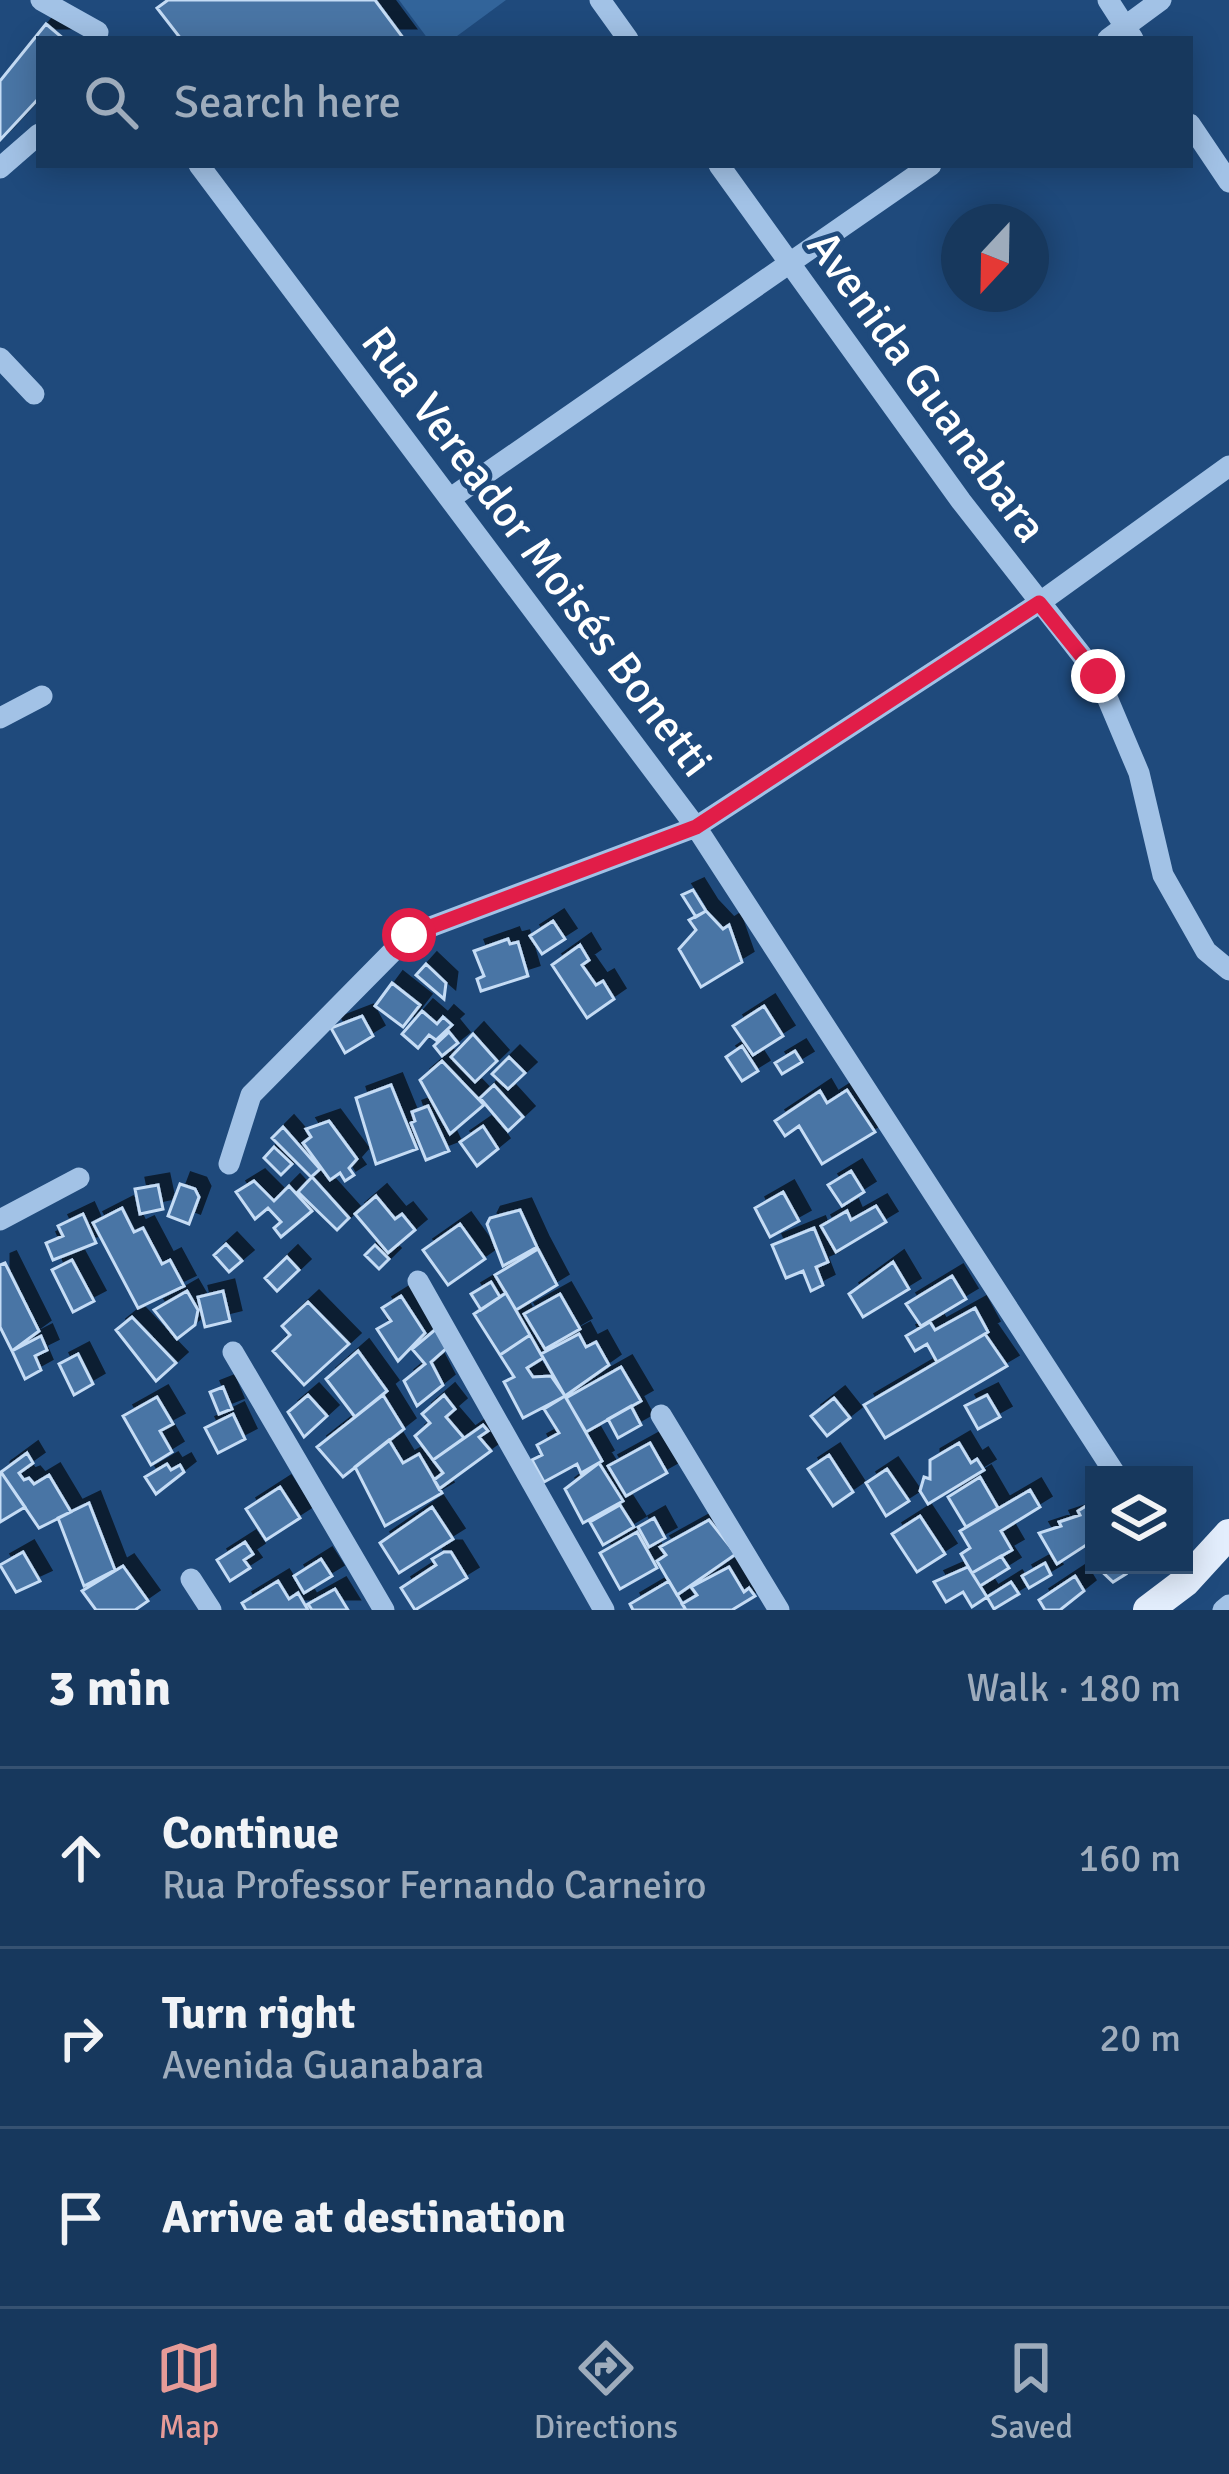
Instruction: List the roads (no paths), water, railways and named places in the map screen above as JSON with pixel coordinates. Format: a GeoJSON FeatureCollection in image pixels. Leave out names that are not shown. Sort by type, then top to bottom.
{"type":"FeatureCollection","features":[{"type":"Feature","properties":{"kind":"main road"},"geometry":{"type":"LineString","coordinates":[[1193,1563],[1229,1534]]}},
{"type":"Feature","properties":{"kind":"main road"},"geometry":{"type":"LineString","coordinates":[[1148,1610],[1180,1574]]}},
{"type":"Feature","properties":{"kind":"street"},"geometry":{"type":"LineString","coordinates":[[41,0],[100,35]]}},
{"type":"Feature","properties":{"kind":"street"},"geometry":{"type":"LineString","coordinates":[[77,0],[100,35]]}},
{"type":"Feature","properties":{"kind":"street"},"geometry":{"type":"LineString","coordinates":[[600,0],[626,36]]}},
{"type":"Feature","properties":{"kind":"street"},"geometry":{"type":"LineString","coordinates":[[1108,0],[1122,35],[1161,0]]}},
{"type":"Feature","properties":{"kind":"street"},"geometry":{"type":"LineString","coordinates":[[1193,128],[1229,182]]}},
{"type":"Feature","properties":{"kind":"street"},"geometry":{"type":"LineString","coordinates":[[0,168],[36,137]]}},
{"type":"Feature","properties":{"kind":"street","name":"Rua Vereador Moisés Bonetti"},"geometry":{"type":"LineString","coordinates":[[201,168],[696,827],[1110,1466]]}},
{"type":"Feature","properties":{"kind":"street","name":"Avenida Guanabara"},"geometry":{"type":"LineString","coordinates":[[721,168],[1039,603],[1098,676],[1139,773],[1163,875],[1206,951],[1229,970]]}},
{"type":"Feature","properties":{"kind":"street"},"geometry":{"type":"LineString","coordinates":[[451,498],[927,168]]}},
{"type":"Feature","properties":{"kind":"street"},"geometry":{"type":"LineString","coordinates":[[0,358],[34,394]]}},
{"type":"Feature","properties":{"kind":"street"},"geometry":{"type":"LineString","coordinates":[[229,1165],[251,1095],[409,935],[696,827],[1039,603],[1229,466]]}},
{"type":"Feature","properties":{"kind":"street"},"geometry":{"type":"LineString","coordinates":[[0,718],[42,696]]}},
{"type":"Feature","properties":{"kind":"street"},"geometry":{"type":"LineString","coordinates":[[0,1220],[79,1178]]}},
{"type":"Feature","properties":{"kind":"street"},"geometry":{"type":"LineString","coordinates":[[418,1281],[604,1610]]}},
{"type":"Feature","properties":{"kind":"street"},"geometry":{"type":"LineString","coordinates":[[233,1352],[384,1610]]}},
{"type":"Feature","properties":{"kind":"street"},"geometry":{"type":"LineString","coordinates":[[661,1415],[779,1610]]}},
{"type":"Feature","properties":{"kind":"street"},"geometry":{"type":"LineString","coordinates":[[191,1579],[211,1610]]}}]}
